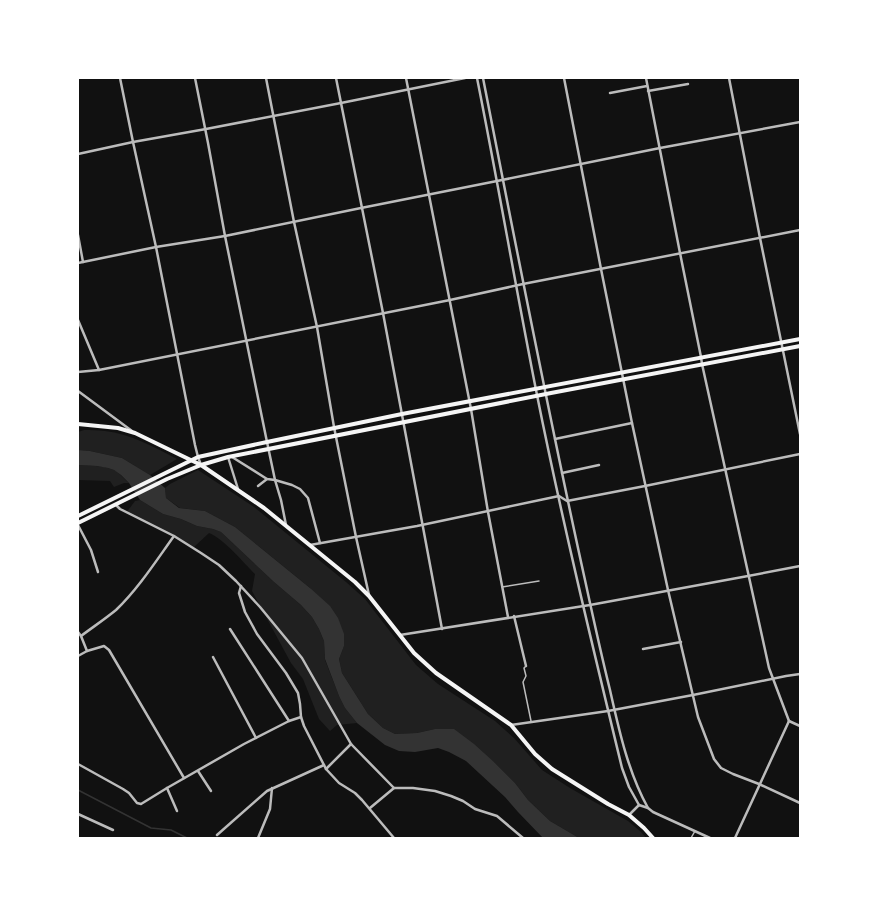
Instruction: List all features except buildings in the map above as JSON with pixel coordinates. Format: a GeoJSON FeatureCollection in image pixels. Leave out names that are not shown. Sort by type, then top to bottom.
{"type":"FeatureCollection","features":[{"type":"Feature","properties":{"kind":"main road"},"geometry":{"type":"LineString","coordinates":[[78,516],[198,457],[402,414],[800,339]]}},
{"type":"Feature","properties":{"kind":"main road"},"geometry":{"type":"LineString","coordinates":[[78,524],[167,479],[201,465],[230,457],[268,448],[538,395],[800,346]]}},
{"type":"Feature","properties":{"kind":"main road"},"geometry":{"type":"LineString","coordinates":[[744,349],[745,356]]}},
{"type":"Feature","properties":{"kind":"main road"},"geometry":{"type":"LineString","coordinates":[[641,369],[643,376]]}},
{"type":"Feature","properties":{"kind":"main road"},"geometry":{"type":"LineString","coordinates":[[78,424],[118,428],[135,433],[201,465],[238,490],[286,525],[355,582],[369,596],[414,653],[436,673],[510,725],[535,754],[552,769],[608,804],[629,815],[653,838]]}},
{"type":"Feature","properties":{"kind":"main road"},"geometry":{"type":"LineString","coordinates":[[134,488],[137,494]]}},
{"type":"Feature","properties":{"kind":"street"},"geometry":{"type":"LineString","coordinates":[[120,78],[198,457],[201,465]]}},
{"type":"Feature","properties":{"kind":"street"},"geometry":{"type":"LineString","coordinates":[[195,78],[266,442],[286,525]]}},
{"type":"Feature","properties":{"kind":"street"},"geometry":{"type":"LineString","coordinates":[[266,78],[294,222],[317,327],[334,428],[369,596]]}},
{"type":"Feature","properties":{"kind":"street"},"geometry":{"type":"LineString","coordinates":[[336,78],[383,313],[442,629]]}},
{"type":"Feature","properties":{"kind":"street"},"geometry":{"type":"LineString","coordinates":[[406,78],[471,409],[488,512],[508,617]]}},
{"type":"Feature","properties":{"kind":"street"},"geometry":{"type":"LineString","coordinates":[[78,154],[465,78]]}},
{"type":"Feature","properties":{"kind":"street"},"geometry":{"type":"LineString","coordinates":[[477,78],[536,389],[592,646],[622,768],[629,787],[638,804],[710,838]]}},
{"type":"Feature","properties":{"kind":"street"},"geometry":{"type":"LineString","coordinates":[[483,78],[545,394],[590,605],[614,710],[631,774],[648,808]]}},
{"type":"Feature","properties":{"kind":"street"},"geometry":{"type":"LineString","coordinates":[[564,78],[622,379],[668,590],[698,717],[714,759],[721,768],[800,803]]}},
{"type":"Feature","properties":{"kind":"street"},"geometry":{"type":"LineString","coordinates":[[646,78],[702,357],[702,364],[769,668],[789,721],[800,726]]}},
{"type":"Feature","properties":{"kind":"street"},"geometry":{"type":"LineString","coordinates":[[729,78],[800,434]]}},
{"type":"Feature","properties":{"kind":"street"},"geometry":{"type":"LineString","coordinates":[[648,91],[688,84]]}},
{"type":"Feature","properties":{"kind":"street"},"geometry":{"type":"LineString","coordinates":[[610,93],[647,86]]}},
{"type":"Feature","properties":{"kind":"street"},"geometry":{"type":"LineString","coordinates":[[78,264],[156,247],[225,236],[660,148],[800,122]]}},
{"type":"Feature","properties":{"kind":"street"},"geometry":{"type":"LineString","coordinates":[[490,146],[496,145]]}},
{"type":"Feature","properties":{"kind":"street"},"geometry":{"type":"LineString","coordinates":[[504,220],[511,220]]}},
{"type":"Feature","properties":{"kind":"street"},"geometry":{"type":"LineString","coordinates":[[78,372],[99,370],[450,300],[516,285],[800,230]]}},
{"type":"Feature","properties":{"kind":"street"},"geometry":{"type":"LineString","coordinates":[[78,235],[84,262]]}},
{"type":"Feature","properties":{"kind":"street"},"geometry":{"type":"LineString","coordinates":[[520,308],[528,307]]}},
{"type":"Feature","properties":{"kind":"street"},"geometry":{"type":"LineString","coordinates":[[78,320],[99,370]]}},
{"type":"Feature","properties":{"kind":"street"},"geometry":{"type":"LineString","coordinates":[[78,391],[135,433]]}},
{"type":"Feature","properties":{"kind":"street"},"geometry":{"type":"LineString","coordinates":[[555,439],[632,423]]}},
{"type":"Feature","properties":{"kind":"street"},"geometry":{"type":"LineString","coordinates":[[310,545],[417,526],[559,496],[567,501],[800,454]]}},
{"type":"Feature","properties":{"kind":"street"},"geometry":{"type":"LineString","coordinates":[[230,457],[267,479],[292,485],[300,489],[308,498],[320,543]]}},
{"type":"Feature","properties":{"kind":"street"},"geometry":{"type":"LineString","coordinates":[[230,457],[238,490]]}},
{"type":"Feature","properties":{"kind":"street"},"geometry":{"type":"LineString","coordinates":[[562,473],[599,465]]}},
{"type":"Feature","properties":{"kind":"street"},"geometry":{"type":"LineString","coordinates":[[258,486],[267,479]]}},
{"type":"Feature","properties":{"kind":"street"},"geometry":{"type":"LineString","coordinates":[[116,504],[120,509],[174,536],[202,553],[219,565],[241,586],[302,658],[351,744],[394,788]]}},
{"type":"Feature","properties":{"kind":"street"},"geometry":{"type":"LineString","coordinates":[[78,524],[86,538],[98,572]]}},
{"type":"Feature","properties":{"kind":"street"},"geometry":{"type":"LineString","coordinates":[[81,636],[115,610],[125,600],[149,571],[174,536]]}},
{"type":"Feature","properties":{"kind":"street"},"geometry":{"type":"LineString","coordinates":[[400,635],[590,605],[800,566]]}},
{"type":"Feature","properties":{"kind":"street"},"geometry":{"type":"LineString","coordinates":[[241,586],[239,593],[245,612],[257,634],[286,673],[298,693],[301,717],[326,770],[339,783],[358,796],[370,808],[394,838]]}},
{"type":"Feature","properties":{"kind":"street"},"geometry":{"type":"LineString","coordinates":[[514,616],[526,666]]}},
{"type":"Feature","properties":{"kind":"street"},"geometry":{"type":"LineString","coordinates":[[230,629],[289,721]]}},
{"type":"Feature","properties":{"kind":"street"},"geometry":{"type":"LineString","coordinates":[[78,632],[87,651]]}},
{"type":"Feature","properties":{"kind":"street"},"geometry":{"type":"LineString","coordinates":[[643,649],[681,642]]}},
{"type":"Feature","properties":{"kind":"street"},"geometry":{"type":"LineString","coordinates":[[592,646],[599,644]]}},
{"type":"Feature","properties":{"kind":"street"},"geometry":{"type":"LineString","coordinates":[[78,656],[87,651],[104,646],[109,650],[184,778]]}},
{"type":"Feature","properties":{"kind":"street"},"geometry":{"type":"LineString","coordinates":[[213,656],[256,738]]}},
{"type":"Feature","properties":{"kind":"street"},"geometry":{"type":"LineString","coordinates":[[510,725],[614,710],[800,674]]}},
{"type":"Feature","properties":{"kind":"street"},"geometry":{"type":"LineString","coordinates":[[78,764],[123,789],[139,804],[141,804],[256,738],[289,721],[301,717]]}},
{"type":"Feature","properties":{"kind":"street"},"geometry":{"type":"LineString","coordinates":[[735,838],[789,721]]}},
{"type":"Feature","properties":{"kind":"street"},"geometry":{"type":"LineString","coordinates":[[326,770],[351,744]]}},
{"type":"Feature","properties":{"kind":"street"},"geometry":{"type":"LineString","coordinates":[[217,835],[261,795],[272,788],[324,765]]}},
{"type":"Feature","properties":{"kind":"street"},"geometry":{"type":"LineString","coordinates":[[198,771],[211,791]]}},
{"type":"Feature","properties":{"kind":"street"},"geometry":{"type":"LineString","coordinates":[[167,788],[177,811]]}},
{"type":"Feature","properties":{"kind":"street"},"geometry":{"type":"LineString","coordinates":[[258,838],[270,810],[272,788]]}},
{"type":"Feature","properties":{"kind":"street"},"geometry":{"type":"LineString","coordinates":[[370,808],[394,788],[435,791],[463,801],[475,810],[497,816],[523,838]]}},
{"type":"Feature","properties":{"kind":"street"},"geometry":{"type":"LineString","coordinates":[[629,815],[638,804]]}},
{"type":"Feature","properties":{"kind":"street"},"geometry":{"type":"LineString","coordinates":[[78,814],[113,830]]}},
{"type":"Feature","properties":{"kind":"lane"},"geometry":{"type":"LineString","coordinates":[[502,587],[539,581]]}},
{"type":"Feature","properties":{"kind":"lane"},"geometry":{"type":"LineString","coordinates":[[526,666],[524,668],[526,676],[523,682],[531,721]]}},
{"type":"Feature","properties":{"kind":"lane"},"geometry":{"type":"LineString","coordinates":[[691,838],[695,831]]}},
{"type":"Feature","properties":{"kind":"shaded area"},"geometry":{"type":"Polygon","coordinates":[[[84,430],[102,431],[124,435],[177,459],[150,475],[122,458],[78,450],[78,432],[84,430]]]}},
{"type":"Feature","properties":{"kind":"shaded area"},"geometry":{"type":"Polygon","coordinates":[[[78,450],[122,458],[150,475],[165,488],[166,498],[179,508],[205,511],[235,527],[330,606],[338,618],[344,634],[344,646],[339,659],[342,673],[368,714],[383,728],[395,734],[417,733],[435,729],[454,729],[474,744],[495,763],[515,783],[528,800],[550,821],[579,838],[543,838],[505,797],[466,761],[449,752],[438,748],[415,752],[399,751],[385,745],[357,723],[345,708],[325,659],[324,641],[319,629],[312,617],[301,605],[274,582],[221,532],[197,526],[181,519],[163,514],[140,500],[129,483],[114,470],[97,466],[78,465],[78,450]]]}},
{"type":"Feature","properties":{"kind":"shaded area"},"geometry":{"type":"Polygon","coordinates":[[[78,465],[110,468],[129,483],[124,483],[114,487],[110,481],[78,480],[78,465]]]}},
{"type":"Feature","properties":{"kind":"shaded area"},"geometry":{"type":"Polygon","coordinates":[[[198,470],[254,507],[346,582],[365,599],[416,665],[438,684],[495,721],[514,738],[542,770],[570,788],[628,821],[646,838],[579,838],[550,821],[528,800],[515,783],[495,763],[435,729],[417,733],[395,734],[383,728],[368,714],[342,673],[339,659],[344,646],[310,588],[235,527],[205,511],[180,508],[166,498],[165,488],[198,470]]]}},
{"type":"Feature","properties":{"kind":"shaded area"},"geometry":{"type":"Polygon","coordinates":[[[140,500],[163,514],[181,519],[197,526],[221,532],[274,582],[301,605],[312,617],[319,629],[324,641],[325,660],[339,696],[345,708],[357,723],[337,725],[330,731],[319,719],[303,679],[291,663],[252,591],[255,574],[239,557],[221,540],[209,533],[193,548],[174,536],[126,513],[135,501],[140,500]]]}},
{"type":"Feature","properties":{"kind":"waterway"},"geometry":{"type":"LineString","coordinates":[[78,790],[151,828],[171,830],[187,838]]}}]}
